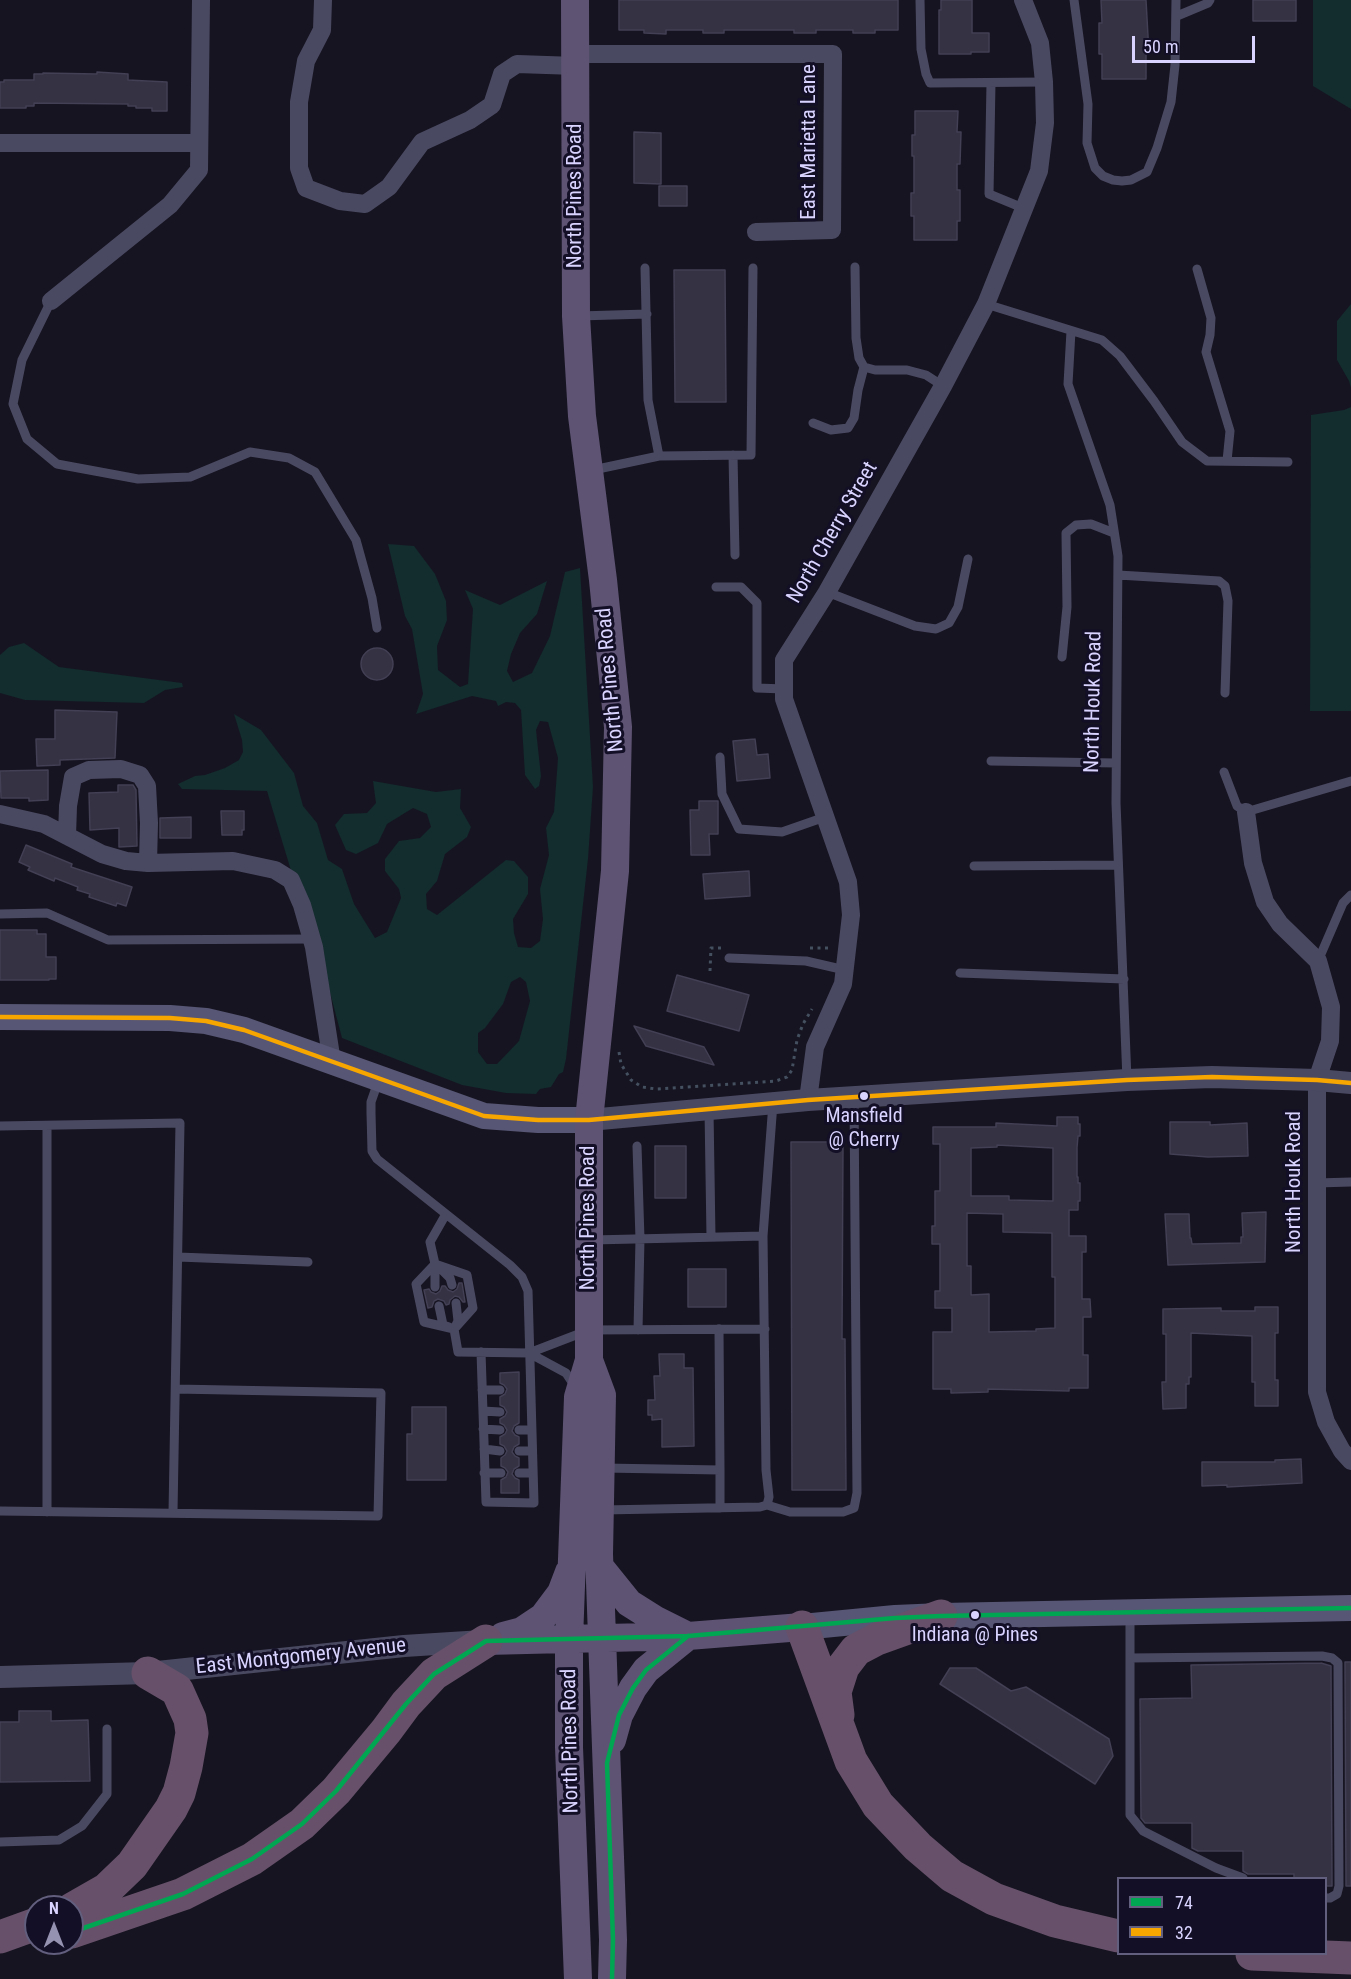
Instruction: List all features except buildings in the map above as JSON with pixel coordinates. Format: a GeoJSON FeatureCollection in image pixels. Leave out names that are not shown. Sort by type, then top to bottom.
{"type":"FeatureCollection","features":[{"type":"Feature","properties":{"kind":"highway"},"geometry":{"type":"LineString","coordinates":[[841,1735],[835,1692],[843,1667],[856,1650],[877,1639],[941,1616]]}},
{"type":"Feature","properties":{"kind":"highway"},"geometry":{"type":"LineString","coordinates":[[802,1627],[851,1761],[878,1804],[918,1847],[952,1876],[994,1899],[1030,1914],[1117,1936]]}},
{"type":"Feature","properties":{"kind":"highway"},"geometry":{"type":"LineString","coordinates":[[84,1928],[183,1894],[252,1859],[302,1824],[336,1791],[406,1704],[434,1674],[486,1641]]}},
{"type":"Feature","properties":{"kind":"highway"},"geometry":{"type":"LineString","coordinates":[[84,1902],[107,1890],[132,1865],[171,1809],[179,1793],[192,1733],[190,1719],[177,1690],[148,1673]]}},
{"type":"Feature","properties":{"kind":"highway"},"geometry":{"type":"LineString","coordinates":[[0,1936],[24,1928]]}},
{"type":"Feature","properties":{"kind":"highway"},"geometry":{"type":"LineString","coordinates":[[0,1949],[24,1944]]}},
{"type":"Feature","properties":{"kind":"highway"},"geometry":{"type":"LineString","coordinates":[[1292,1955],[1351,1958]]}},
{"type":"Feature","properties":{"kind":"main road","name":"North Pines Road"},"geometry":{"type":"LineString","coordinates":[[575,0],[576,316],[582,416],[618,728],[615,871],[590,1120],[589,1330],[590,1360],[602,1395],[601,1510],[569,1640],[569,1746],[578,1978]]}},
{"type":"Feature","properties":{"kind":"main road"},"geometry":{"type":"LineString","coordinates":[[0,1017],[170,1018],[206,1021],[244,1030],[484,1116],[538,1120],[590,1120]]}},
{"type":"Feature","properties":{"kind":"main road","name":"North Pines Road"},"geometry":{"type":"LineString","coordinates":[[590,1360],[578,1397],[587,1564],[602,1638],[613,1940],[612,1979]]}},
{"type":"Feature","properties":{"kind":"main road"},"geometry":{"type":"LineString","coordinates":[[486,1641],[522,1631],[543,1617],[587,1564],[629,1603],[688,1636],[646,1670],[633,1688],[619,1715],[607,1763]]}},
{"type":"Feature","properties":{"kind":"main road"},"geometry":{"type":"LineString","coordinates":[[802,1627],[941,1616],[1351,1608]]}},
{"type":"Feature","properties":{"kind":"main road","name":"East Montgomery Avenue"},"geometry":{"type":"LineString","coordinates":[[486,1641],[688,1636],[802,1627]]}},
{"type":"Feature","properties":{"kind":"street"},"geometry":{"type":"LineString","coordinates":[[51,301],[170,206],[199,170],[201,0]]}},
{"type":"Feature","properties":{"kind":"street"},"geometry":{"type":"LineString","coordinates":[[323,0],[322,30],[306,61],[299,102],[299,168],[306,188],[340,201],[364,204],[389,187],[423,142],[470,120],[492,105],[502,74],[517,64],[576,60]]}},
{"type":"Feature","properties":{"kind":"street","name":"North Cherry Street"},"geometry":{"type":"LineString","coordinates":[[808,1100],[815,1047],[843,984],[837,968],[851,915],[848,882],[784,699],[784,660],[827,592],[943,386],[986,304],[1039,171],[1045,123],[1044,82],[1040,43],[1023,0]]}},
{"type":"Feature","properties":{"kind":"street","name":"East Marietta Lane"},"geometry":{"type":"LineString","coordinates":[[576,60],[833,54],[832,230],[756,232]]}},
{"type":"Feature","properties":{"kind":"street"},"geometry":{"type":"LineString","coordinates":[[0,143],[198,142]]}},
{"type":"Feature","properties":{"kind":"street"},"geometry":{"type":"LineString","coordinates":[[67,836],[68,806],[73,777],[89,770],[121,770],[140,775],[147,786],[148,863]]}},
{"type":"Feature","properties":{"kind":"street","name":"North Houk Road"},"geometry":{"type":"LineString","coordinates":[[1246,812],[1252,863],[1265,902],[1280,924],[1318,961],[1331,1007],[1330,1041],[1317,1080],[1317,1392],[1326,1422],[1342,1451],[1351,1461]]}},
{"type":"Feature","properties":{"kind":"street"},"geometry":{"type":"LineString","coordinates":[[0,814],[44,824],[102,854],[126,861],[148,863],[233,861],[275,870],[291,880],[302,905],[312,939],[332,1062]]}},
{"type":"Feature","properties":{"kind":"street"},"geometry":{"type":"LineString","coordinates":[[590,1120],[808,1100],[1127,1080],[1212,1077],[1351,1083]]}},
{"type":"Feature","properties":{"kind":"street","name":"East Montgomery Avenue"},"geometry":{"type":"LineString","coordinates":[[0,1677],[148,1673],[404,1646],[486,1641]]}},
{"type":"Feature","properties":{"kind":"lane"},"geometry":{"type":"LineString","coordinates":[[920,0],[921,49],[930,83],[1044,82]]}},
{"type":"Feature","properties":{"kind":"lane"},"geometry":{"type":"LineString","coordinates":[[1074,0],[1088,104],[1087,142],[1095,168],[1103,176],[1113,180],[1131,180],[1139,177],[1147,172],[1153,160],[1171,102],[1175,65],[1176,0]]}},
{"type":"Feature","properties":{"kind":"lane"},"geometry":{"type":"LineString","coordinates":[[1177,16],[1208,3],[1210,0]]}},
{"type":"Feature","properties":{"kind":"lane"},"geometry":{"type":"LineString","coordinates":[[991,83],[989,194],[1023,208]]}},
{"type":"Feature","properties":{"kind":"lane"},"geometry":{"type":"LineString","coordinates":[[813,423],[831,430],[848,428],[854,418],[864,367],[859,358],[856,338],[855,267]]}},
{"type":"Feature","properties":{"kind":"lane"},"geometry":{"type":"LineString","coordinates":[[645,268],[648,400],[659,456]]}},
{"type":"Feature","properties":{"kind":"lane"},"geometry":{"type":"LineString","coordinates":[[590,471],[659,456],[751,455],[753,268]]}},
{"type":"Feature","properties":{"kind":"lane"},"geometry":{"type":"LineString","coordinates":[[1197,269],[1210,318],[1210,335],[1206,352],[1230,431],[1227,461]]}},
{"type":"Feature","properties":{"kind":"lane"},"geometry":{"type":"LineString","coordinates":[[51,301],[22,360],[13,404],[27,439],[57,464],[138,479],[190,477],[250,452],[289,458],[315,472],[356,540],[372,598],[377,628]]}},
{"type":"Feature","properties":{"kind":"lane"},"geometry":{"type":"LineString","coordinates":[[986,304],[1101,340],[1120,356],[1182,442],[1207,461],[1288,462]]}},
{"type":"Feature","properties":{"kind":"lane"},"geometry":{"type":"LineString","coordinates":[[576,316],[647,314]]}},
{"type":"Feature","properties":{"kind":"lane","name":"North Houk Road"},"geometry":{"type":"LineString","coordinates":[[1071,331],[1068,384],[1110,505],[1118,556],[1116,763],[1127,1080]]}},
{"type":"Feature","properties":{"kind":"lane"},"geometry":{"type":"LineString","coordinates":[[864,367],[875,370],[907,370],[926,375],[943,386]]}},
{"type":"Feature","properties":{"kind":"lane"},"geometry":{"type":"LineString","coordinates":[[734,455],[735,555]]}},
{"type":"Feature","properties":{"kind":"lane"},"geometry":{"type":"LineString","coordinates":[[1062,657],[1067,607],[1066,532],[1076,525],[1091,524],[1114,532]]}},
{"type":"Feature","properties":{"kind":"lane"},"geometry":{"type":"LineString","coordinates":[[827,592],[915,626],[936,629],[949,623],[958,607],[968,559]]}},
{"type":"Feature","properties":{"kind":"lane"},"geometry":{"type":"LineString","coordinates":[[1118,575],[1219,581],[1225,586],[1228,601],[1225,693]]}},
{"type":"Feature","properties":{"kind":"lane"},"geometry":{"type":"LineString","coordinates":[[716,587],[741,587],[757,603],[757,688],[784,689]]}},
{"type":"Feature","properties":{"kind":"lane"},"geometry":{"type":"LineString","coordinates":[[720,758],[722,795],[739,828],[782,832],[825,817]]}},
{"type":"Feature","properties":{"kind":"lane"},"geometry":{"type":"LineString","coordinates":[[991,761],[1116,763]]}},
{"type":"Feature","properties":{"kind":"lane"},"geometry":{"type":"LineString","coordinates":[[1224,772],[1237,806],[1246,812],[1351,781]]}},
{"type":"Feature","properties":{"kind":"lane"},"geometry":{"type":"LineString","coordinates":[[974,866],[1118,865]]}},
{"type":"Feature","properties":{"kind":"lane"},"geometry":{"type":"LineString","coordinates":[[1318,961],[1343,903],[1351,895]]}},
{"type":"Feature","properties":{"kind":"lane"},"geometry":{"type":"LineString","coordinates":[[0,914],[47,913],[108,940],[312,939]]}},
{"type":"Feature","properties":{"kind":"lane"},"geometry":{"type":"LineString","coordinates":[[729,958],[806,961],[837,968]]}},
{"type":"Feature","properties":{"kind":"lane"},"geometry":{"type":"LineString","coordinates":[[960,973],[1124,979]]}},
{"type":"Feature","properties":{"kind":"lane"},"geometry":{"type":"LineString","coordinates":[[379,1079],[371,1102],[372,1151],[377,1159],[522,1277],[528,1292],[534,1503],[486,1502],[481,1352]]}},
{"type":"Feature","properties":{"kind":"lane"},"geometry":{"type":"LineString","coordinates":[[601,1510],[767,1505],[790,1512],[843,1512],[854,1508],[856,1493],[854,1097]]}},
{"type":"Feature","properties":{"kind":"lane"},"geometry":{"type":"LineString","coordinates":[[767,1505],[769,1497],[766,1470],[764,1236],[773,1103]]}},
{"type":"Feature","properties":{"kind":"lane"},"geometry":{"type":"LineString","coordinates":[[709,1110],[711,1237]]}},
{"type":"Feature","properties":{"kind":"lane"},"geometry":{"type":"LineString","coordinates":[[0,1126],[180,1124],[173,1512]]}},
{"type":"Feature","properties":{"kind":"lane"},"geometry":{"type":"LineString","coordinates":[[46,1126],[47,1512]]}},
{"type":"Feature","properties":{"kind":"lane"},"geometry":{"type":"LineString","coordinates":[[637,1146],[638,1330]]}},
{"type":"Feature","properties":{"kind":"lane"},"geometry":{"type":"LineString","coordinates":[[1317,1183],[1351,1182]]}},
{"type":"Feature","properties":{"kind":"lane"},"geometry":{"type":"LineString","coordinates":[[435,1287],[435,1264],[430,1242],[446,1214]]}},
{"type":"Feature","properties":{"kind":"lane"},"geometry":{"type":"LineString","coordinates":[[590,1240],[764,1236]]}},
{"type":"Feature","properties":{"kind":"lane"},"geometry":{"type":"LineString","coordinates":[[178,1257],[308,1262]]}},
{"type":"Feature","properties":{"kind":"lane"},"geometry":{"type":"LineString","coordinates":[[435,1264],[450,1278],[452,1285]]}},
{"type":"Feature","properties":{"kind":"lane"},"geometry":{"type":"LineString","coordinates":[[435,1264],[416,1284],[424,1322],[454,1329]]}},
{"type":"Feature","properties":{"kind":"lane"},"geometry":{"type":"LineString","coordinates":[[435,1264],[467,1275],[473,1308],[454,1329]]}},
{"type":"Feature","properties":{"kind":"lane"},"geometry":{"type":"LineString","coordinates":[[456,1303],[458,1321],[454,1329],[458,1352],[529,1353],[589,1330],[765,1329]]}},
{"type":"Feature","properties":{"kind":"lane"},"geometry":{"type":"LineString","coordinates":[[439,1306],[443,1325],[454,1329]]}},
{"type":"Feature","properties":{"kind":"lane"},"geometry":{"type":"LineString","coordinates":[[719,1329],[720,1508]]}},
{"type":"Feature","properties":{"kind":"lane"},"geometry":{"type":"LineString","coordinates":[[529,1353],[566,1373],[574,1383],[578,1397]]}},
{"type":"Feature","properties":{"kind":"lane"},"geometry":{"type":"LineString","coordinates":[[519,1389],[530,1388]]}},
{"type":"Feature","properties":{"kind":"lane"},"geometry":{"type":"LineString","coordinates":[[0,1511],[378,1516],[381,1393],[176,1389]]}},
{"type":"Feature","properties":{"kind":"lane"},"geometry":{"type":"LineString","coordinates":[[482,1390],[500,1390]]}},
{"type":"Feature","properties":{"kind":"lane"},"geometry":{"type":"LineString","coordinates":[[483,1411],[500,1412]]}},
{"type":"Feature","properties":{"kind":"lane"},"geometry":{"type":"LineString","coordinates":[[519,1412],[531,1411]]}},
{"type":"Feature","properties":{"kind":"lane"},"geometry":{"type":"LineString","coordinates":[[483,1429],[500,1430]]}},
{"type":"Feature","properties":{"kind":"lane"},"geometry":{"type":"LineString","coordinates":[[519,1430],[531,1430]]}},
{"type":"Feature","properties":{"kind":"lane"},"geometry":{"type":"LineString","coordinates":[[484,1449],[500,1450]]}},
{"type":"Feature","properties":{"kind":"lane"},"geometry":{"type":"LineString","coordinates":[[519,1451],[532,1450]]}},
{"type":"Feature","properties":{"kind":"lane"},"geometry":{"type":"LineString","coordinates":[[601,1468],[720,1470]]}},
{"type":"Feature","properties":{"kind":"lane"},"geometry":{"type":"LineString","coordinates":[[484,1473],[501,1473]]}},
{"type":"Feature","properties":{"kind":"lane"},"geometry":{"type":"LineString","coordinates":[[519,1473],[533,1473]]}},
{"type":"Feature","properties":{"kind":"lane"},"geometry":{"type":"LineString","coordinates":[[1130,1612],[1130,1815],[1143,1831],[1216,1868],[1240,1877]]}},
{"type":"Feature","properties":{"kind":"lane"},"geometry":{"type":"LineString","coordinates":[[1130,1658],[1322,1656],[1332,1658],[1338,1663],[1339,1886],[1336,1894],[1330,1899],[1327,1898]]}},
{"type":"Feature","properties":{"kind":"lane"},"geometry":{"type":"LineString","coordinates":[[0,1842],[59,1840],[82,1826],[107,1794],[106,1729]]}},
{"type":"Feature","properties":{"kind":"path"},"geometry":{"type":"LineString","coordinates":[[803,948],[832,948],[837,968]]}},
{"type":"Feature","properties":{"kind":"path"},"geometry":{"type":"LineString","coordinates":[[619,1047],[621,1064],[630,1080],[642,1087],[656,1089],[776,1081],[787,1077],[792,1070],[797,1040],[812,1008]]}},
{"type":"Feature","properties":{"kind":"green space"},"geometry":{"type":"Polygon","coordinates":[[[1313,0],[1351,0],[1351,109],[1313,86],[1313,0]]]}},
{"type":"Feature","properties":{"kind":"green space"},"geometry":{"type":"Polygon","coordinates":[[[1351,304],[1351,388],[1337,360],[1337,321],[1351,304]]]}},
{"type":"Feature","properties":{"kind":"green space"},"geometry":{"type":"Polygon","coordinates":[[[1351,407],[1351,711],[1310,711],[1311,415],[1351,407]]]}},
{"type":"Feature","properties":{"kind":"green space"},"geometry":{"type":"Polygon","coordinates":[[[388,544],[414,546],[435,574],[446,601],[447,620],[437,646],[438,670],[460,687],[468,684],[473,609],[465,590],[500,605],[547,581],[537,614],[520,633],[511,654],[507,671],[513,682],[532,673],[550,636],[565,572],[580,568],[593,787],[588,859],[566,1059],[563,1072],[559,1074],[551,1087],[540,1089],[536,1094],[506,1093],[462,1085],[342,1038],[308,909],[292,874],[267,791],[182,789],[178,784],[195,776],[225,768],[239,760],[243,752],[242,740],[234,714],[261,730],[294,773],[303,806],[317,823],[328,860],[342,869],[354,904],[375,938],[387,932],[401,898],[399,889],[385,871],[385,859],[399,841],[420,838],[431,827],[427,814],[413,808],[387,824],[378,843],[356,854],[346,850],[335,825],[344,814],[367,813],[376,803],[373,781],[436,792],[461,789],[460,808],[471,827],[467,837],[445,854],[437,881],[426,894],[427,909],[437,915],[506,860],[514,861],[528,877],[528,894],[513,919],[514,933],[518,947],[531,948],[540,941],[543,919],[540,889],[549,855],[546,828],[554,812],[558,758],[548,722],[540,721],[536,730],[541,776],[539,786],[535,789],[525,775],[521,710],[515,703],[506,702],[498,706],[496,701],[472,696],[416,714],[423,694],[412,629],[405,616],[388,544]],[[520,977],[511,982],[503,1004],[485,1028],[478,1033],[478,1052],[487,1064],[497,1064],[519,1041],[530,1001],[526,982],[520,977]]]}},
{"type":"Feature","properties":{"kind":"green space"},"geometry":{"type":"Polygon","coordinates":[[[24,643],[59,667],[182,683],[183,687],[165,690],[144,703],[25,700],[0,693],[0,655],[9,647],[24,643]]]}},
{"type":"Feature","properties":{"kind":"transit line","name":"32"},"geometry":{"type":"LineString","coordinates":[[0,1017],[170,1018],[206,1021],[244,1030],[484,1116],[538,1120],[589,1120],[808,1100],[1127,1080],[1212,1077],[1351,1083]]}},
{"type":"Feature","properties":{"kind":"transit line","name":"74"},"geometry":{"type":"LineString","coordinates":[[84,1928],[183,1894],[252,1859],[302,1824],[336,1791],[406,1704],[434,1674],[486,1641],[688,1636],[941,1616],[1351,1608]]}},
{"type":"Feature","properties":{"kind":"transit line","name":"74"},"geometry":{"type":"LineString","coordinates":[[612,1979],[613,1940],[607,1763],[619,1715],[633,1688],[646,1670],[688,1636]]}},
{"type":"Feature","properties":{"kind":"place","name":"Mansfield @ Cherry"},"geometry":{"type":"Point","coordinates":[864,1096]}},
{"type":"Feature","properties":{"kind":"place","name":"Indiana @ Pines"},"geometry":{"type":"Point","coordinates":[975,1615]}}]}
